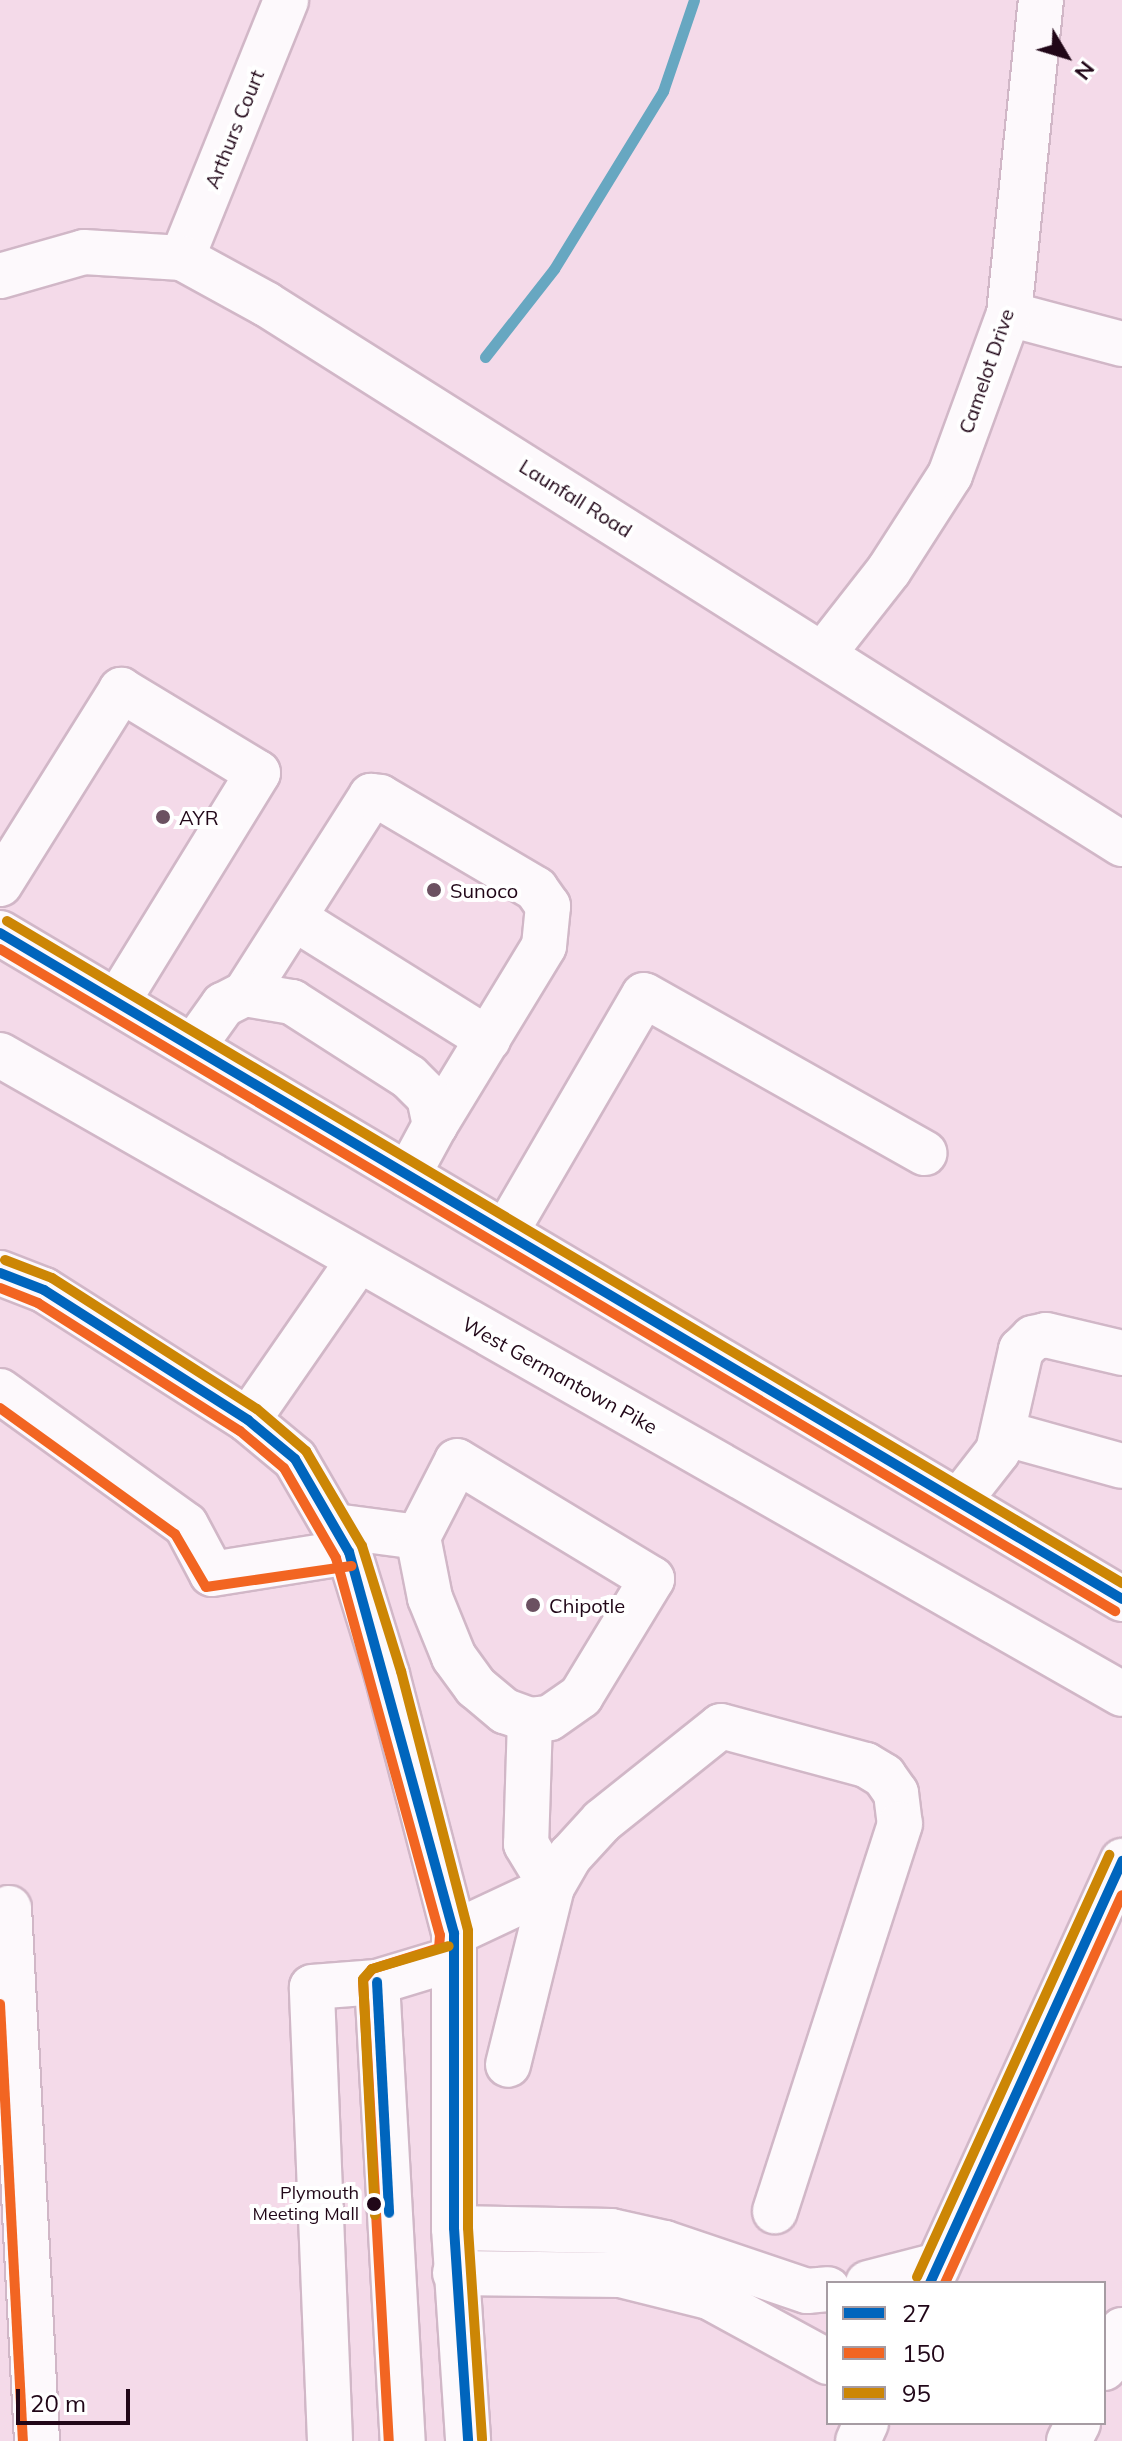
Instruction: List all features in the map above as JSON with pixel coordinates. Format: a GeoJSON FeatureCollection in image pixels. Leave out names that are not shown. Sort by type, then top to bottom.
{"type":"FeatureCollection","features":[{"type":"Feature","properties":{"kind":"street","name":"Arthurs Court"},"geometry":{"type":"LineString","coordinates":[[182,258],[286,0]]}},
{"type":"Feature","properties":{"kind":"street","name":"Camelot Drive"},"geometry":{"type":"LineString","coordinates":[[824,653],[889,570],[950,475],[1009,314],[1041,0]]}},
{"type":"Feature","properties":{"kind":"street","name":"Launfall Road"},"geometry":{"type":"LineString","coordinates":[[0,276],[84,252],[182,258],[280,312],[1122,844]]}},
{"type":"Feature","properties":{"kind":"street"},"geometry":{"type":"LineString","coordinates":[[1009,314],[1122,344]]}},
{"type":"Feature","properties":{"kind":"street"},"geometry":{"type":"LineString","coordinates":[[0,884],[121,690],[258,773],[117,1002]]}},
{"type":"Feature","properties":{"kind":"street"},"geometry":{"type":"LineString","coordinates":[[193,1047],[223,1005],[245,994],[371,796],[380,797],[536,889],[548,906],[544,946],[408,1175]]}},
{"type":"Feature","properties":{"kind":"street"},"geometry":{"type":"LineString","coordinates":[[294,918],[488,1039]]}},
{"type":"Feature","properties":{"kind":"street"},"geometry":{"type":"LineString","coordinates":[[0,933],[1122,1599]]}},
{"type":"Feature","properties":{"kind":"street"},"geometry":{"type":"LineString","coordinates":[[245,994],[292,1002],[409,1077],[429,1097],[435,1125]]}},
{"type":"Feature","properties":{"kind":"street"},"geometry":{"type":"LineString","coordinates":[[506,1232],[644,995],[924,1153]]}},
{"type":"Feature","properties":{"kind":"street","name":"West Germantown Pike"},"geometry":{"type":"LineString","coordinates":[[0,1055],[1122,1694]]}},
{"type":"Feature","properties":{"kind":"street"},"geometry":{"type":"LineString","coordinates":[[248,1420],[358,1261]]}},
{"type":"Feature","properties":{"kind":"street"},"geometry":{"type":"LineString","coordinates":[[0,1273],[44,1290],[248,1420],[295,1459],[342,1539],[387,1675],[454,1946],[455,2273],[468,2441]]}},
{"type":"Feature","properties":{"kind":"street"},"geometry":{"type":"LineString","coordinates":[[959,1501],[998,1451],[1021,1350],[1033,1338],[1046,1335],[1122,1353]]}},
{"type":"Feature","properties":{"kind":"street"},"geometry":{"type":"LineString","coordinates":[[0,1391],[186,1525],[212,1574],[342,1539],[418,1537]]}},
{"type":"Feature","properties":{"kind":"street"},"geometry":{"type":"LineString","coordinates":[[1003,1433],[1122,1466]]}},
{"type":"Feature","properties":{"kind":"street"},"geometry":{"type":"LineString","coordinates":[[457,1461],[652,1579],[581,1696],[549,1718],[530,1720],[505,1711],[476,1687],[454,1657],[430,1598],[418,1537],[457,1461]]}},
{"type":"Feature","properties":{"kind":"street"},"geometry":{"type":"LineString","coordinates":[[530,1720],[526,1844],[552,1887]]}},
{"type":"Feature","properties":{"kind":"street"},"geometry":{"type":"LineString","coordinates":[[508,2065],[552,1887],[570,1856],[602,1821],[721,1726],[866,1765],[884,1776],[896,1793],[900,1824],[775,2211]]}},
{"type":"Feature","properties":{"kind":"street"},"geometry":{"type":"LineString","coordinates":[[883,2281],[934,2274],[1122,1861]]}},
{"type":"Feature","properties":{"kind":"street"},"geometry":{"type":"LineString","coordinates":[[330,2441],[312,1987],[377,1982],[454,1946],[552,1887]]}},
{"type":"Feature","properties":{"kind":"street"},"geometry":{"type":"LineString","coordinates":[[9,1908],[37,2441]]}},
{"type":"Feature","properties":{"kind":"street"},"geometry":{"type":"LineString","coordinates":[[377,1982],[403,2441]]}},
{"type":"Feature","properties":{"kind":"street"},"geometry":{"type":"LineString","coordinates":[[454,2228],[611,2231],[665,2243],[807,2291],[826,2289]]}},
{"type":"Feature","properties":{"kind":"street"},"geometry":{"type":"LineString","coordinates":[[455,2273],[620,2275],[709,2297],[826,2361]]}},
{"type":"Feature","properties":{"kind":"street"},"geometry":{"type":"LineString","coordinates":[[1106,2364],[1122,2330]]}},
{"type":"Feature","properties":{"kind":"waterway"},"geometry":{"type":"LineString","coordinates":[[485,357],[554,269],[663,91],[694,0]]}},
{"type":"Feature","properties":{"kind":"transit line","name":"95"},"geometry":{"type":"LineString","coordinates":[[7,921],[1122,1583]]}},
{"type":"Feature","properties":{"kind":"transit line","name":"27"},"geometry":{"type":"LineString","coordinates":[[0,933],[1122,1599]]}},
{"type":"Feature","properties":{"kind":"transit line","name":"150"},"geometry":{"type":"LineString","coordinates":[[0,949],[1115,1611]]}},
{"type":"Feature","properties":{"kind":"transit line","name":"95"},"geometry":{"type":"LineString","coordinates":[[5,1260],[52,1278],[257,1409],[306,1451],[362,1546],[401,1671],[468,1931],[468,2228],[482,2440]]}},
{"type":"Feature","properties":{"kind":"transit line","name":"27"},"geometry":{"type":"LineString","coordinates":[[0,1273],[44,1290],[248,1420],[295,1459],[349,1552],[454,1933],[454,2228],[468,2441]]}},
{"type":"Feature","properties":{"kind":"transit line","name":"150"},"geometry":{"type":"LineString","coordinates":[[0,1288],[38,1303],[240,1431],[284,1468],[336,1558],[440,1935],[439,1948],[372,1969],[363,1980],[389,2441]]}},
{"type":"Feature","properties":{"kind":"transit line","name":"150"},"geometry":{"type":"LineString","coordinates":[[0,1408],[175,1534],[206,1587],[351,1566]]}},
{"type":"Feature","properties":{"kind":"transit line","name":"95"},"geometry":{"type":"LineString","coordinates":[[917,2277],[1109,1855]]}},
{"type":"Feature","properties":{"kind":"transit line","name":"27"},"geometry":{"type":"LineString","coordinates":[[931,2281],[1122,1861]]}},
{"type":"Feature","properties":{"kind":"transit line","name":"150"},"geometry":{"type":"LineString","coordinates":[[946,2281],[1122,1895]]}},
{"type":"Feature","properties":{"kind":"transit line","name":"95"},"geometry":{"type":"LineString","coordinates":[[375,2215],[363,1979],[372,1969],[449,1946]]}},
{"type":"Feature","properties":{"kind":"transit line","name":"27"},"geometry":{"type":"LineString","coordinates":[[377,1982],[389,2213]]}},
{"type":"Feature","properties":{"kind":"transit line","name":"150"},"geometry":{"type":"LineString","coordinates":[[0,2004],[23,2441]]}},
{"type":"Feature","properties":{"kind":"place","name":"AYR"},"geometry":{"type":"Point","coordinates":[163,817]}},
{"type":"Feature","properties":{"kind":"place","name":"Sunoco"},"geometry":{"type":"Point","coordinates":[434,890]}},
{"type":"Feature","properties":{"kind":"place","name":"Chipotle"},"geometry":{"type":"Point","coordinates":[533,1605]}},
{"type":"Feature","properties":{"kind":"place","name":"Plymouth Meeting Mall"},"geometry":{"type":"Point","coordinates":[374,2204]}}]}
